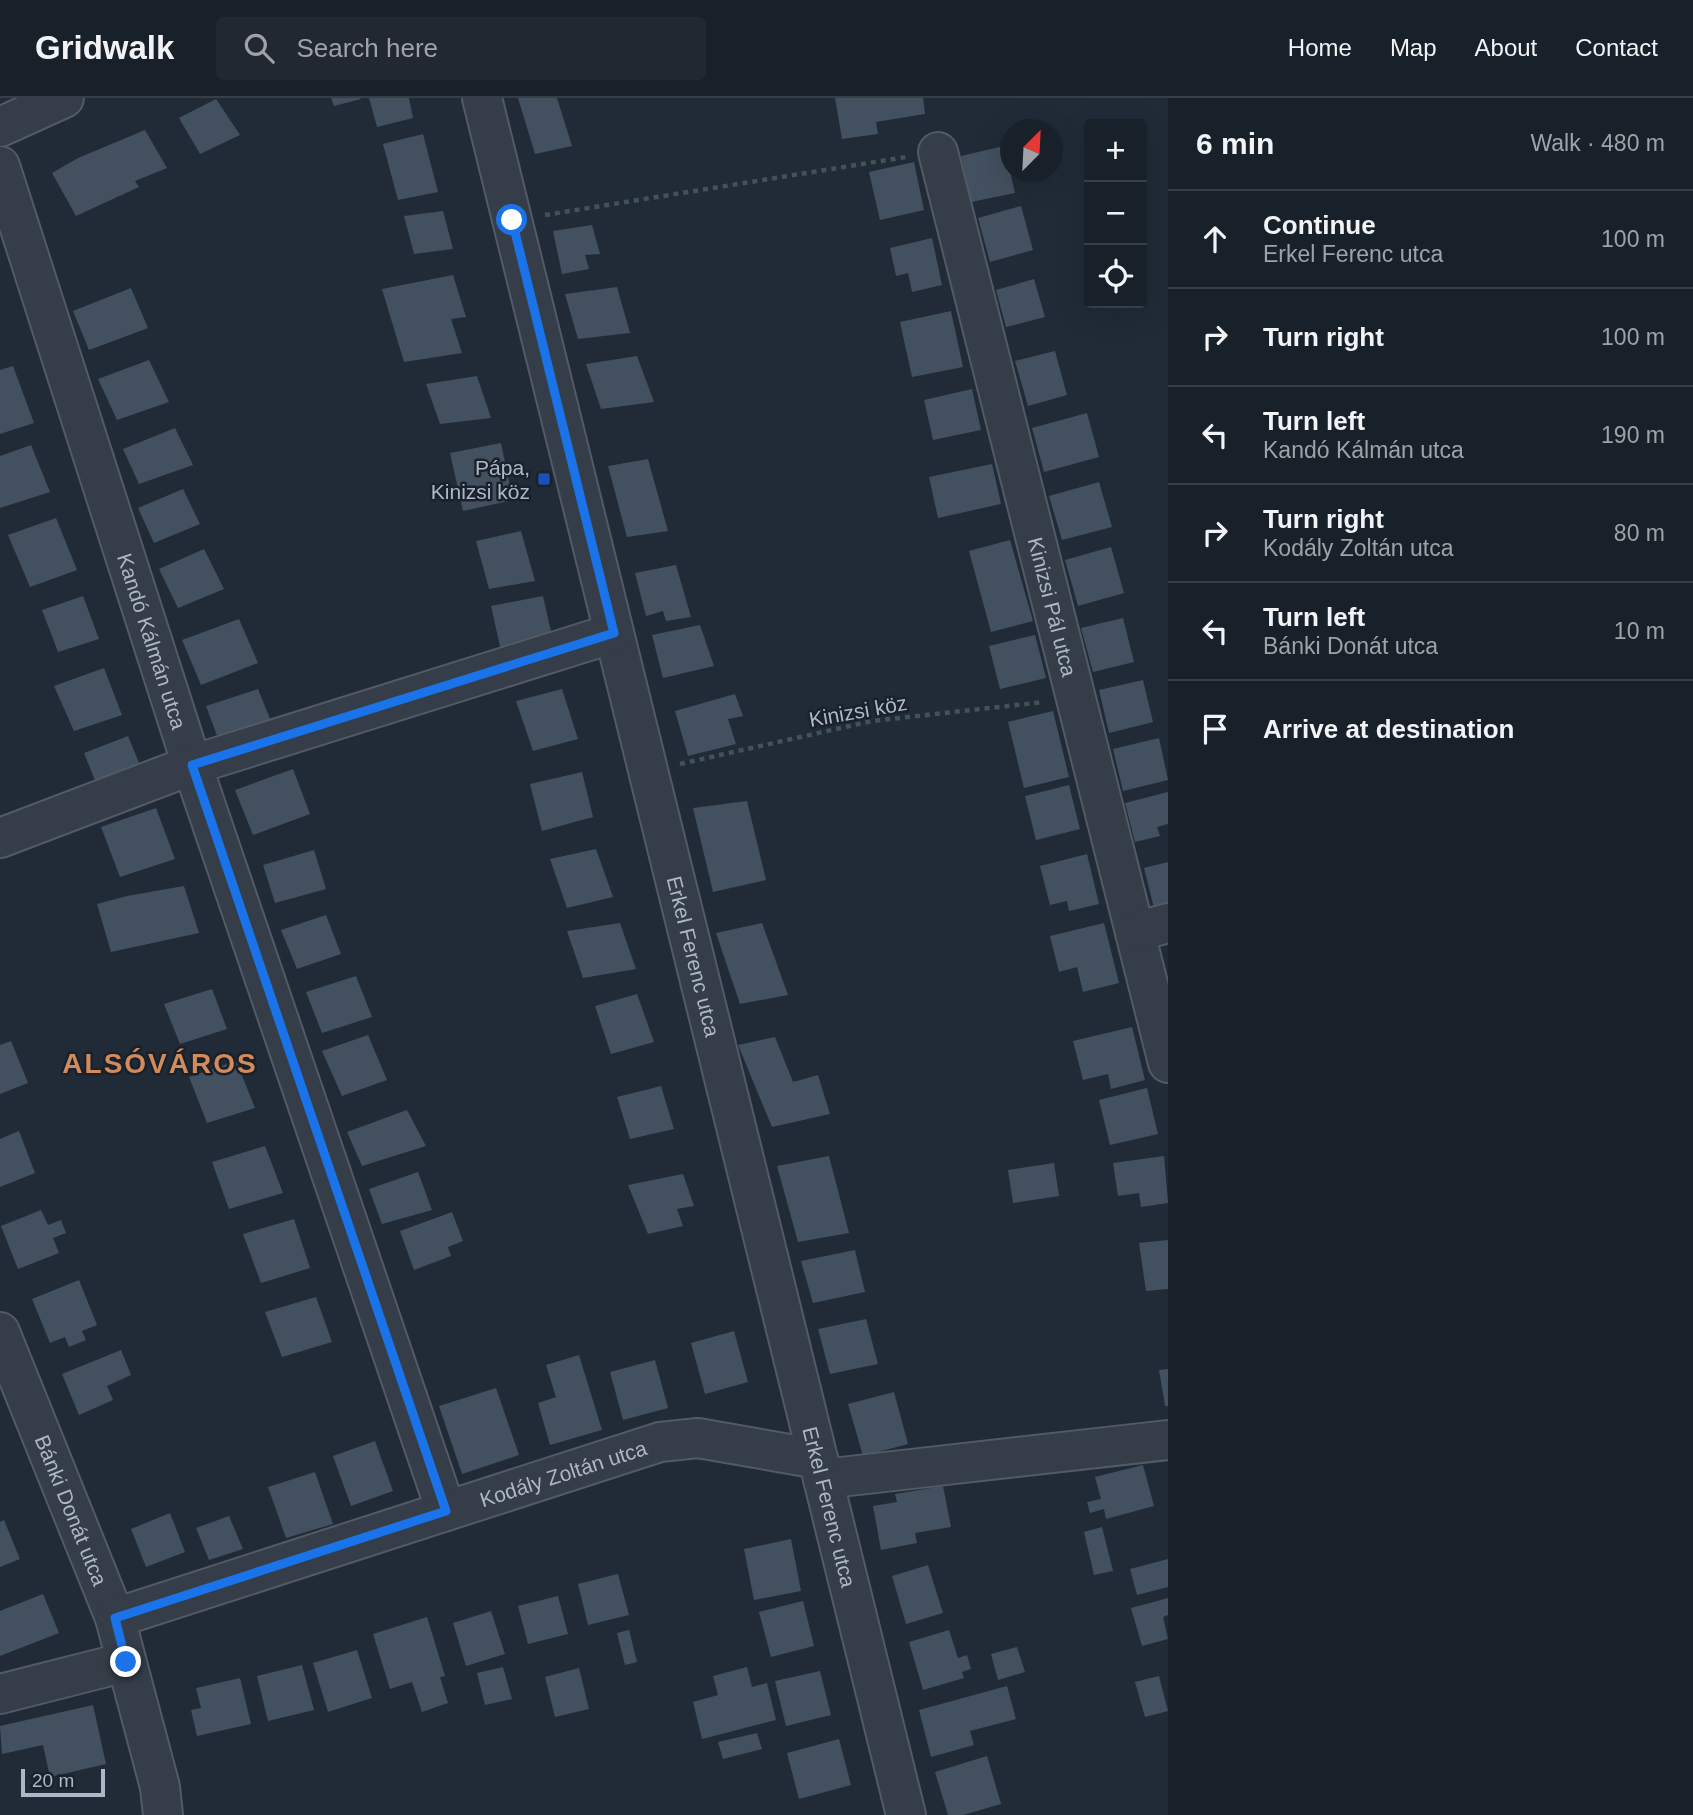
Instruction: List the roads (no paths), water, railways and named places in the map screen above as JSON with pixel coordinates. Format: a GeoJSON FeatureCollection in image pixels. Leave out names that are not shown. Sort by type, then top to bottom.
{"type":"FeatureCollection","features":[{"type":"Feature","properties":{"kind":"street"},"geometry":{"type":"LineString","coordinates":[[0,127],[64,98]]}},
{"type":"Feature","properties":{"kind":"street","name":"Erkel Ferenc utca"},"geometry":{"type":"LineString","coordinates":[[482,98],[906,1815]]}},
{"type":"Feature","properties":{"kind":"street","name":"Kinizsi Pál utca"},"geometry":{"type":"LineString","coordinates":[[938,152],[1076,698],[1151,928],[1168,1063]]}},
{"type":"Feature","properties":{"kind":"street","name":"Kandó Kálmán utca"},"geometry":{"type":"LineString","coordinates":[[0,166],[192,765],[446,1511]]}},
{"type":"Feature","properties":{"kind":"street"},"geometry":{"type":"LineString","coordinates":[[0,838],[192,765],[614,633]]}},
{"type":"Feature","properties":{"kind":"street","name":"Bánki Donát utca"},"geometry":{"type":"LineString","coordinates":[[0,1332],[115,1618],[160,1787],[163,1815]]}},
{"type":"Feature","properties":{"kind":"street","name":"Kodály Zoltán utca"},"geometry":{"type":"LineString","coordinates":[[115,1618],[660,1442],[698,1438],[821,1469],[1168,1440]]}},
{"type":"Feature","properties":{"kind":"street"},"geometry":{"type":"LineString","coordinates":[[0,1694],[126,1662]]}},
{"type":"Feature","properties":{"kind":"place","name":"Pápa, Kinizsi köz"},"geometry":{"type":"Point","coordinates":[544,479]}},
{"type":"Feature","properties":{"kind":"district","name":"ALSÓVÁROS"},"geometry":{"type":"Point","coordinates":[160,1063]}}]}
